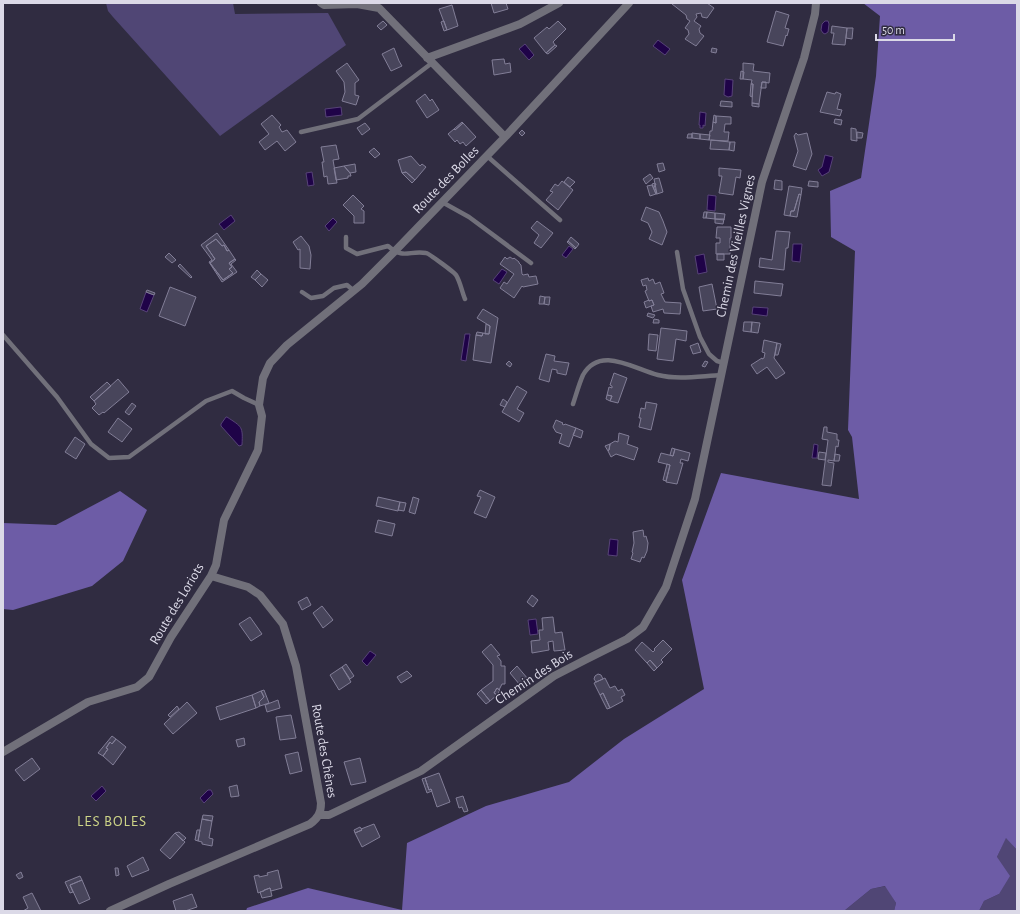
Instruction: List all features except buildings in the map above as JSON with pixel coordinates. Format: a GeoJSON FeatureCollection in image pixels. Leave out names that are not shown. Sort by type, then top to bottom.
{"type":"FeatureCollection","features":[{"type":"Feature","properties":{"kind":"street"},"geometry":{"type":"LineString","coordinates":[[321,3],[324,5],[362,4],[379,8],[505,137]]}},
{"type":"Feature","properties":{"kind":"street"},"geometry":{"type":"LineString","coordinates":[[430,61],[437,53],[520,24],[559,3]]}},
{"type":"Feature","properties":{"kind":"street","name":"Route des Bolles"},"geometry":{"type":"LineString","coordinates":[[270,363],[287,345],[354,291],[395,251],[505,137],[629,3]]}},
{"type":"Feature","properties":{"kind":"street","name":"Chemin des Vieilles Vignes"},"geometry":{"type":"LineString","coordinates":[[695,499],[762,182],[804,58],[815,14],[816,3]]}},
{"type":"Feature","properties":{"kind":"street","name":"Route des Loriots"},"geometry":{"type":"LineString","coordinates":[[3,752],[88,702],[137,687],[149,677],[171,637],[212,576],[216,565],[224,520],[258,450],[262,416],[259,405],[263,378],[270,363]]}},
{"type":"Feature","properties":{"kind":"street","name":"Chemin des Bois"},"geometry":{"type":"LineString","coordinates":[[319,815],[329,815],[421,771],[554,676],[627,640],[643,627],[666,587],[695,499]]}},
{"type":"Feature","properties":{"kind":"street","name":"Route des Chênes"},"geometry":{"type":"LineString","coordinates":[[110,911],[169,884],[310,824],[319,815],[321,803],[299,682],[284,624],[260,595],[248,587],[212,576]]}},
{"type":"Feature","properties":{"kind":"lane"},"geometry":{"type":"LineString","coordinates":[[302,132],[358,119],[430,61]]}},
{"type":"Feature","properties":{"kind":"lane"},"geometry":{"type":"LineString","coordinates":[[487,156],[560,220]]}},
{"type":"Feature","properties":{"kind":"lane"},"geometry":{"type":"LineString","coordinates":[[442,202],[469,217],[531,263]]}},
{"type":"Feature","properties":{"kind":"lane"},"geometry":{"type":"LineString","coordinates":[[346,237],[346,248],[357,254],[388,246],[395,251],[404,254],[417,252],[428,253],[456,275],[465,299]]}},
{"type":"Feature","properties":{"kind":"lane"},"geometry":{"type":"LineString","coordinates":[[677,252],[683,289],[700,338],[708,354],[717,361],[724,363]]}},
{"type":"Feature","properties":{"kind":"lane"},"geometry":{"type":"LineString","coordinates":[[302,292],[311,298],[323,296],[334,288],[347,285],[354,291]]}},
{"type":"Feature","properties":{"kind":"lane"},"geometry":{"type":"LineString","coordinates":[[3,335],[57,397],[91,444],[109,458],[129,457],[206,401],[232,391],[259,405]]}},
{"type":"Feature","properties":{"kind":"lane"},"geometry":{"type":"LineString","coordinates":[[573,404],[584,375],[593,364],[608,359],[674,378],[722,375]]}},
{"type":"Feature","properties":{"kind":"shaded area"},"geometry":{"type":"Polygon","coordinates":[[[106,3],[233,3],[235,14],[328,13],[346,45],[220,136],[113,17],[108,11],[106,3]]]}},
{"type":"Feature","properties":{"kind":"shaded area"},"geometry":{"type":"Polygon","coordinates":[[[863,3],[1017,3],[1017,850],[1006,838],[997,857],[1010,876],[999,894],[984,901],[979,911],[894,911],[896,903],[885,886],[871,889],[844,911],[246,911],[247,908],[308,888],[402,910],[407,843],[486,806],[569,782],[624,739],[704,689],[682,580],[721,473],[859,499],[852,437],[848,430],[855,251],[831,237],[830,191],[861,178],[876,76],[880,16],[863,3]]]}},
{"type":"Feature","properties":{"kind":"shaded area"},"geometry":{"type":"Polygon","coordinates":[[[825,21],[828,21],[829,24],[828,32],[825,34],[821,30],[822,24],[825,21]]]}},
{"type":"Feature","properties":{"kind":"shaded area"},"geometry":{"type":"Polygon","coordinates":[[[658,40],[670,49],[665,55],[653,46],[658,40]]]}},
{"type":"Feature","properties":{"kind":"shaded area"},"geometry":{"type":"Polygon","coordinates":[[[525,44],[534,55],[529,60],[519,49],[525,44]]]}},
{"type":"Feature","properties":{"kind":"shaded area"},"geometry":{"type":"Polygon","coordinates":[[[725,79],[733,80],[732,96],[728,97],[724,95],[725,79]]]}},
{"type":"Feature","properties":{"kind":"shaded area"},"geometry":{"type":"Polygon","coordinates":[[[341,107],[342,115],[326,117],[325,109],[341,107]]]}},
{"type":"Feature","properties":{"kind":"shaded area"},"geometry":{"type":"Polygon","coordinates":[[[700,112],[706,113],[705,126],[703,125],[703,128],[700,128],[699,125],[700,112]]]}},
{"type":"Feature","properties":{"kind":"shaded area"},"geometry":{"type":"Polygon","coordinates":[[[825,155],[833,157],[829,172],[822,176],[818,170],[822,167],[825,155]]]}},
{"type":"Feature","properties":{"kind":"shaded area"},"geometry":{"type":"Polygon","coordinates":[[[312,172],[314,185],[308,186],[306,173],[312,172]]]}},
{"type":"Feature","properties":{"kind":"shaded area"},"geometry":{"type":"Polygon","coordinates":[[[708,195],[716,196],[715,211],[707,210],[708,195]]]}},
{"type":"Feature","properties":{"kind":"shaded area"},"geometry":{"type":"Polygon","coordinates":[[[231,215],[235,221],[224,230],[219,224],[231,215]]]}},
{"type":"Feature","properties":{"kind":"shaded area"},"geometry":{"type":"Polygon","coordinates":[[[333,218],[337,222],[329,231],[325,226],[333,218]]]}},
{"type":"Feature","properties":{"kind":"shaded area"},"geometry":{"type":"Polygon","coordinates":[[[793,244],[802,244],[800,262],[792,261],[793,244]]]}},
{"type":"Feature","properties":{"kind":"shaded area"},"geometry":{"type":"Polygon","coordinates":[[[569,246],[573,249],[566,258],[562,255],[569,246]]]}},
{"type":"Feature","properties":{"kind":"shaded area"},"geometry":{"type":"Polygon","coordinates":[[[704,254],[707,272],[698,274],[695,256],[704,254]]]}},
{"type":"Feature","properties":{"kind":"shaded area"},"geometry":{"type":"Polygon","coordinates":[[[502,269],[507,272],[499,284],[493,280],[502,269]]]}},
{"type":"Feature","properties":{"kind":"shaded area"},"geometry":{"type":"Polygon","coordinates":[[[146,292],[154,295],[147,312],[140,309],[146,292]]]}},
{"type":"Feature","properties":{"kind":"shaded area"},"geometry":{"type":"Polygon","coordinates":[[[753,307],[768,308],[767,316],[752,314],[753,307]]]}},
{"type":"Feature","properties":{"kind":"shaded area"},"geometry":{"type":"Polygon","coordinates":[[[465,334],[470,334],[466,361],[461,360],[465,334]]]}},
{"type":"Feature","properties":{"kind":"shaded area"},"geometry":{"type":"Polygon","coordinates":[[[226,417],[239,425],[242,430],[242,445],[239,446],[221,426],[226,417]]]}},
{"type":"Feature","properties":{"kind":"shaded area"},"geometry":{"type":"Polygon","coordinates":[[[814,444],[818,445],[817,458],[812,458],[814,444]]]}},
{"type":"Feature","properties":{"kind":"shaded area"},"geometry":{"type":"Polygon","coordinates":[[[120,491],[147,510],[123,561],[92,586],[13,610],[3,609],[3,523],[56,525],[120,491]]]}},
{"type":"Feature","properties":{"kind":"shaded area"},"geometry":{"type":"Polygon","coordinates":[[[610,539],[618,540],[617,556],[608,555],[610,539]]]}},
{"type":"Feature","properties":{"kind":"shaded area"},"geometry":{"type":"Polygon","coordinates":[[[536,619],[538,634],[530,635],[528,620],[536,619]]]}},
{"type":"Feature","properties":{"kind":"shaded area"},"geometry":{"type":"Polygon","coordinates":[[[370,651],[376,655],[367,666],[362,661],[370,651]]]}},
{"type":"Feature","properties":{"kind":"shaded area"},"geometry":{"type":"Polygon","coordinates":[[[102,786],[106,791],[96,801],[91,796],[102,786]]]}},
{"type":"Feature","properties":{"kind":"shaded area"},"geometry":{"type":"Polygon","coordinates":[[[208,790],[211,790],[213,794],[204,803],[200,798],[208,790]]]}},
{"type":"Feature","properties":{"kind":"shaded area"},"geometry":{"type":"Polygon","coordinates":[[[1006,837],[1017,850],[1017,911],[979,911],[984,901],[999,894],[997,857],[1006,837]]]}},
{"type":"Feature","properties":{"kind":"shaded area"},"geometry":{"type":"Polygon","coordinates":[[[886,886],[896,903],[894,911],[844,911],[871,889],[886,886]]]}},
{"type":"Feature","properties":{"kind":"district","name":"LES BOLES"},"geometry":{"type":"Point","coordinates":[112,821]}}]}
